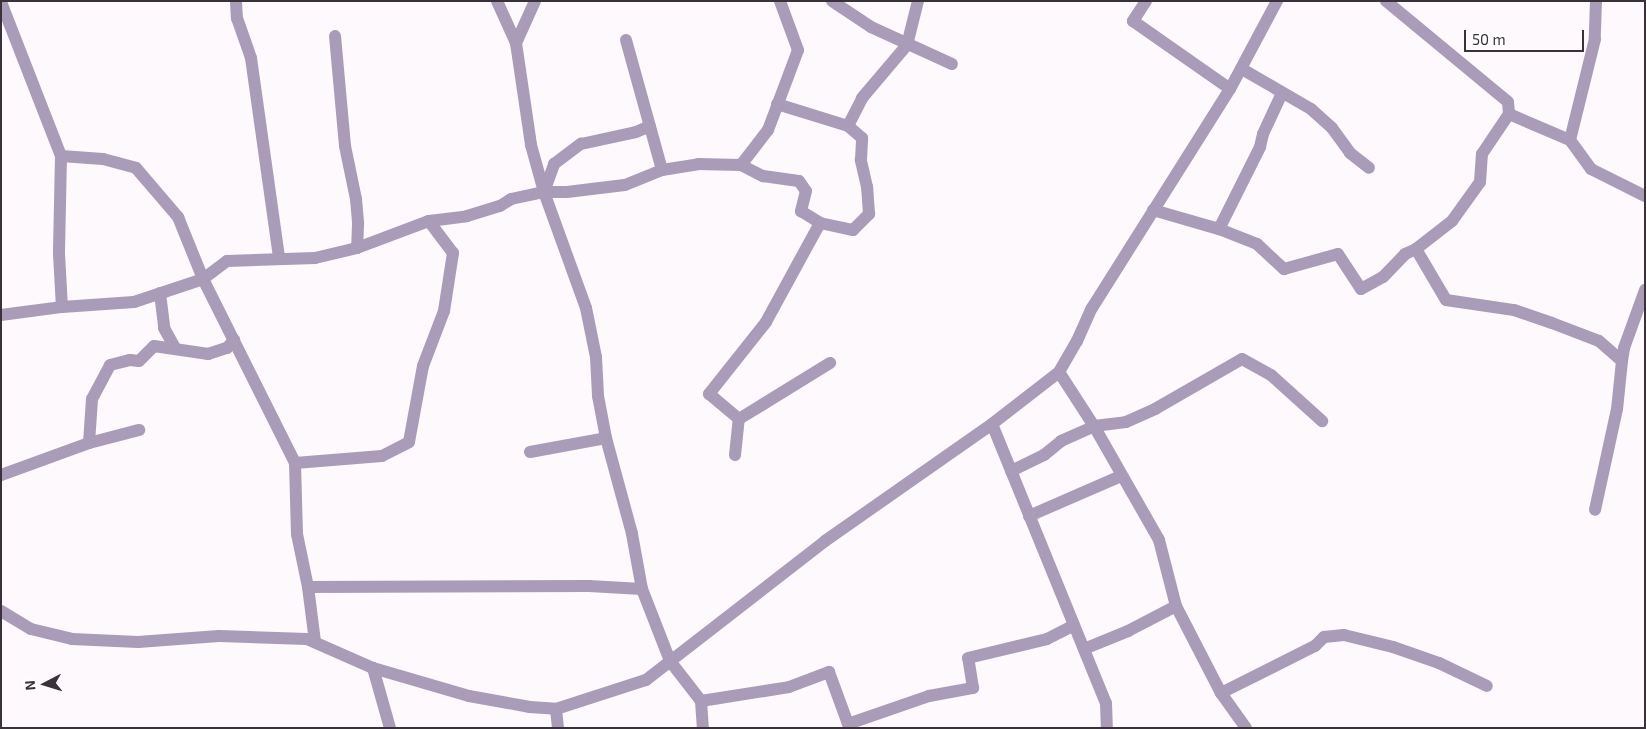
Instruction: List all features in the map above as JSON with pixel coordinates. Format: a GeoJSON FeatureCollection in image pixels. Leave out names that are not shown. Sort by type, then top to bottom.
{"type":"FeatureCollection","features":[{"type":"Feature","properties":{"kind":"street"},"geometry":{"type":"LineString","coordinates":[[236,1],[237,18],[251,58],[280,258]]}},
{"type":"Feature","properties":{"kind":"street"},"geometry":{"type":"LineString","coordinates":[[497,1],[516,43],[531,145],[544,192],[586,308],[596,356],[598,396],[606,438],[632,534],[642,589],[670,661],[700,701],[703,728]]}},
{"type":"Feature","properties":{"kind":"street"},"geometry":{"type":"LineString","coordinates":[[516,43],[535,1]]}},
{"type":"Feature","properties":{"kind":"street"},"geometry":{"type":"LineString","coordinates":[[741,165],[768,130],[798,50],[780,1]]}},
{"type":"Feature","properties":{"kind":"street"},"geometry":{"type":"LineString","coordinates":[[832,1],[870,27],[952,64]]}},
{"type":"Feature","properties":{"kind":"street"},"geometry":{"type":"LineString","coordinates":[[848,126],[862,98],[907,45],[918,1]]}},
{"type":"Feature","properties":{"kind":"street"},"geometry":{"type":"LineString","coordinates":[[1146,1],[1133,21],[1230,89]]}},
{"type":"Feature","properties":{"kind":"street"},"geometry":{"type":"LineString","coordinates":[[1,611],[31,629],[72,639],[138,642],[219,636],[307,639],[373,668],[469,696],[556,709],[646,680],[825,542],[992,424],[1059,372],[1077,341],[1092,308],[1242,69],[1277,1]]}},
{"type":"Feature","properties":{"kind":"street"},"geometry":{"type":"LineString","coordinates":[[1153,210],[1219,229],[1257,244],[1284,269],[1338,254],[1361,289],[1383,276],[1405,254],[1452,221],[1480,182],[1482,154],[1509,114],[1508,102],[1386,1]]}},
{"type":"Feature","properties":{"kind":"street"},"geometry":{"type":"LineString","coordinates":[[1570,140],[1595,39],[1596,1]]}},
{"type":"Feature","properties":{"kind":"street"},"geometry":{"type":"LineString","coordinates":[[1,2],[61,156],[59,254],[62,307]]}},
{"type":"Feature","properties":{"kind":"street"},"geometry":{"type":"LineString","coordinates":[[335,36],[345,146],[356,199],[357,248]]}},
{"type":"Feature","properties":{"kind":"street"},"geometry":{"type":"LineString","coordinates":[[626,40],[662,170]]}},
{"type":"Feature","properties":{"kind":"street"},"geometry":{"type":"LineString","coordinates":[[1242,69],[1282,94],[1311,109],[1332,128],[1350,153],[1369,168]]}},
{"type":"Feature","properties":{"kind":"street"},"geometry":{"type":"LineString","coordinates":[[1219,229],[1260,147],[1263,134],[1282,94]]}},
{"type":"Feature","properties":{"kind":"street"},"geometry":{"type":"LineString","coordinates":[[1,315],[62,307],[134,302],[203,279],[228,261],[315,258],[357,248],[429,222],[467,216],[500,206],[511,199],[544,192],[567,192],[625,185],[662,170],[698,164],[741,165],[762,176],[799,181],[806,191],[801,210],[820,223],[852,230],[869,214],[867,187],[861,160],[862,138],[848,126],[777,104]]}},
{"type":"Feature","properties":{"kind":"street"},"geometry":{"type":"LineString","coordinates":[[1509,114],[1570,140],[1591,169],[1645,196]]}},
{"type":"Feature","properties":{"kind":"street"},"geometry":{"type":"LineString","coordinates":[[544,192],[554,164],[581,144],[636,132],[650,126]]}},
{"type":"Feature","properties":{"kind":"street"},"geometry":{"type":"LineString","coordinates":[[61,156],[103,159],[136,168],[178,217],[203,279],[295,464],[297,534],[308,587],[315,642]]}},
{"type":"Feature","properties":{"kind":"street"},"geometry":{"type":"LineString","coordinates":[[295,464],[382,456],[409,442],[423,366],[444,311],[452,252],[429,222]]}},
{"type":"Feature","properties":{"kind":"street"},"geometry":{"type":"LineString","coordinates":[[739,419],[709,394],[766,322],[820,223]]}},
{"type":"Feature","properties":{"kind":"street"},"geometry":{"type":"LineString","coordinates":[[1416,248],[1446,300],[1514,310],[1552,323],[1599,341],[1622,361]]}},
{"type":"Feature","properties":{"kind":"street"},"geometry":{"type":"LineString","coordinates":[[1595,510],[1617,409],[1624,348],[1645,290]]}},
{"type":"Feature","properties":{"kind":"street"},"geometry":{"type":"LineString","coordinates":[[160,293],[164,328],[175,348]]}},
{"type":"Feature","properties":{"kind":"street"},"geometry":{"type":"LineString","coordinates":[[89,443],[92,399],[110,365],[130,360],[139,361],[154,346],[208,354],[227,348],[234,340]]}},
{"type":"Feature","properties":{"kind":"street"},"geometry":{"type":"LineString","coordinates":[[1011,470],[1044,454],[1061,441],[1094,426],[1126,422],[1148,412],[1242,359],[1271,376],[1322,421]]}},
{"type":"Feature","properties":{"kind":"street"},"geometry":{"type":"LineString","coordinates":[[739,419],[830,363]]}},
{"type":"Feature","properties":{"kind":"street"},"geometry":{"type":"LineString","coordinates":[[1059,372],[1094,426],[1158,540],[1176,606],[1221,693],[1246,728]]}},
{"type":"Feature","properties":{"kind":"street"},"geometry":{"type":"LineString","coordinates":[[735,455],[739,419]]}},
{"type":"Feature","properties":{"kind":"street"},"geometry":{"type":"LineString","coordinates":[[992,424],[1106,702],[1108,728]]}},
{"type":"Feature","properties":{"kind":"street"},"geometry":{"type":"LineString","coordinates":[[1,475],[89,443],[139,430]]}},
{"type":"Feature","properties":{"kind":"street"},"geometry":{"type":"LineString","coordinates":[[530,452],[606,438]]}},
{"type":"Feature","properties":{"kind":"street"},"geometry":{"type":"LineString","coordinates":[[1030,516],[1122,476]]}},
{"type":"Feature","properties":{"kind":"street"},"geometry":{"type":"LineString","coordinates":[[308,587],[589,586],[642,589]]}},
{"type":"Feature","properties":{"kind":"street"},"geometry":{"type":"LineString","coordinates":[[1084,649],[1128,631],[1176,606]]}},
{"type":"Feature","properties":{"kind":"street"},"geometry":{"type":"LineString","coordinates":[[700,701],[789,687],[829,672],[848,724],[875,722],[929,696],[973,688],[968,658],[1048,639],[1074,624]]}},
{"type":"Feature","properties":{"kind":"street"},"geometry":{"type":"LineString","coordinates":[[1221,693],[1315,646],[1324,637],[1344,634],[1393,647],[1430,660],[1487,686]]}},
{"type":"Feature","properties":{"kind":"street"},"geometry":{"type":"LineString","coordinates":[[373,668],[390,728]]}},
{"type":"Feature","properties":{"kind":"street"},"geometry":{"type":"LineString","coordinates":[[556,709],[558,728]]}}]}
